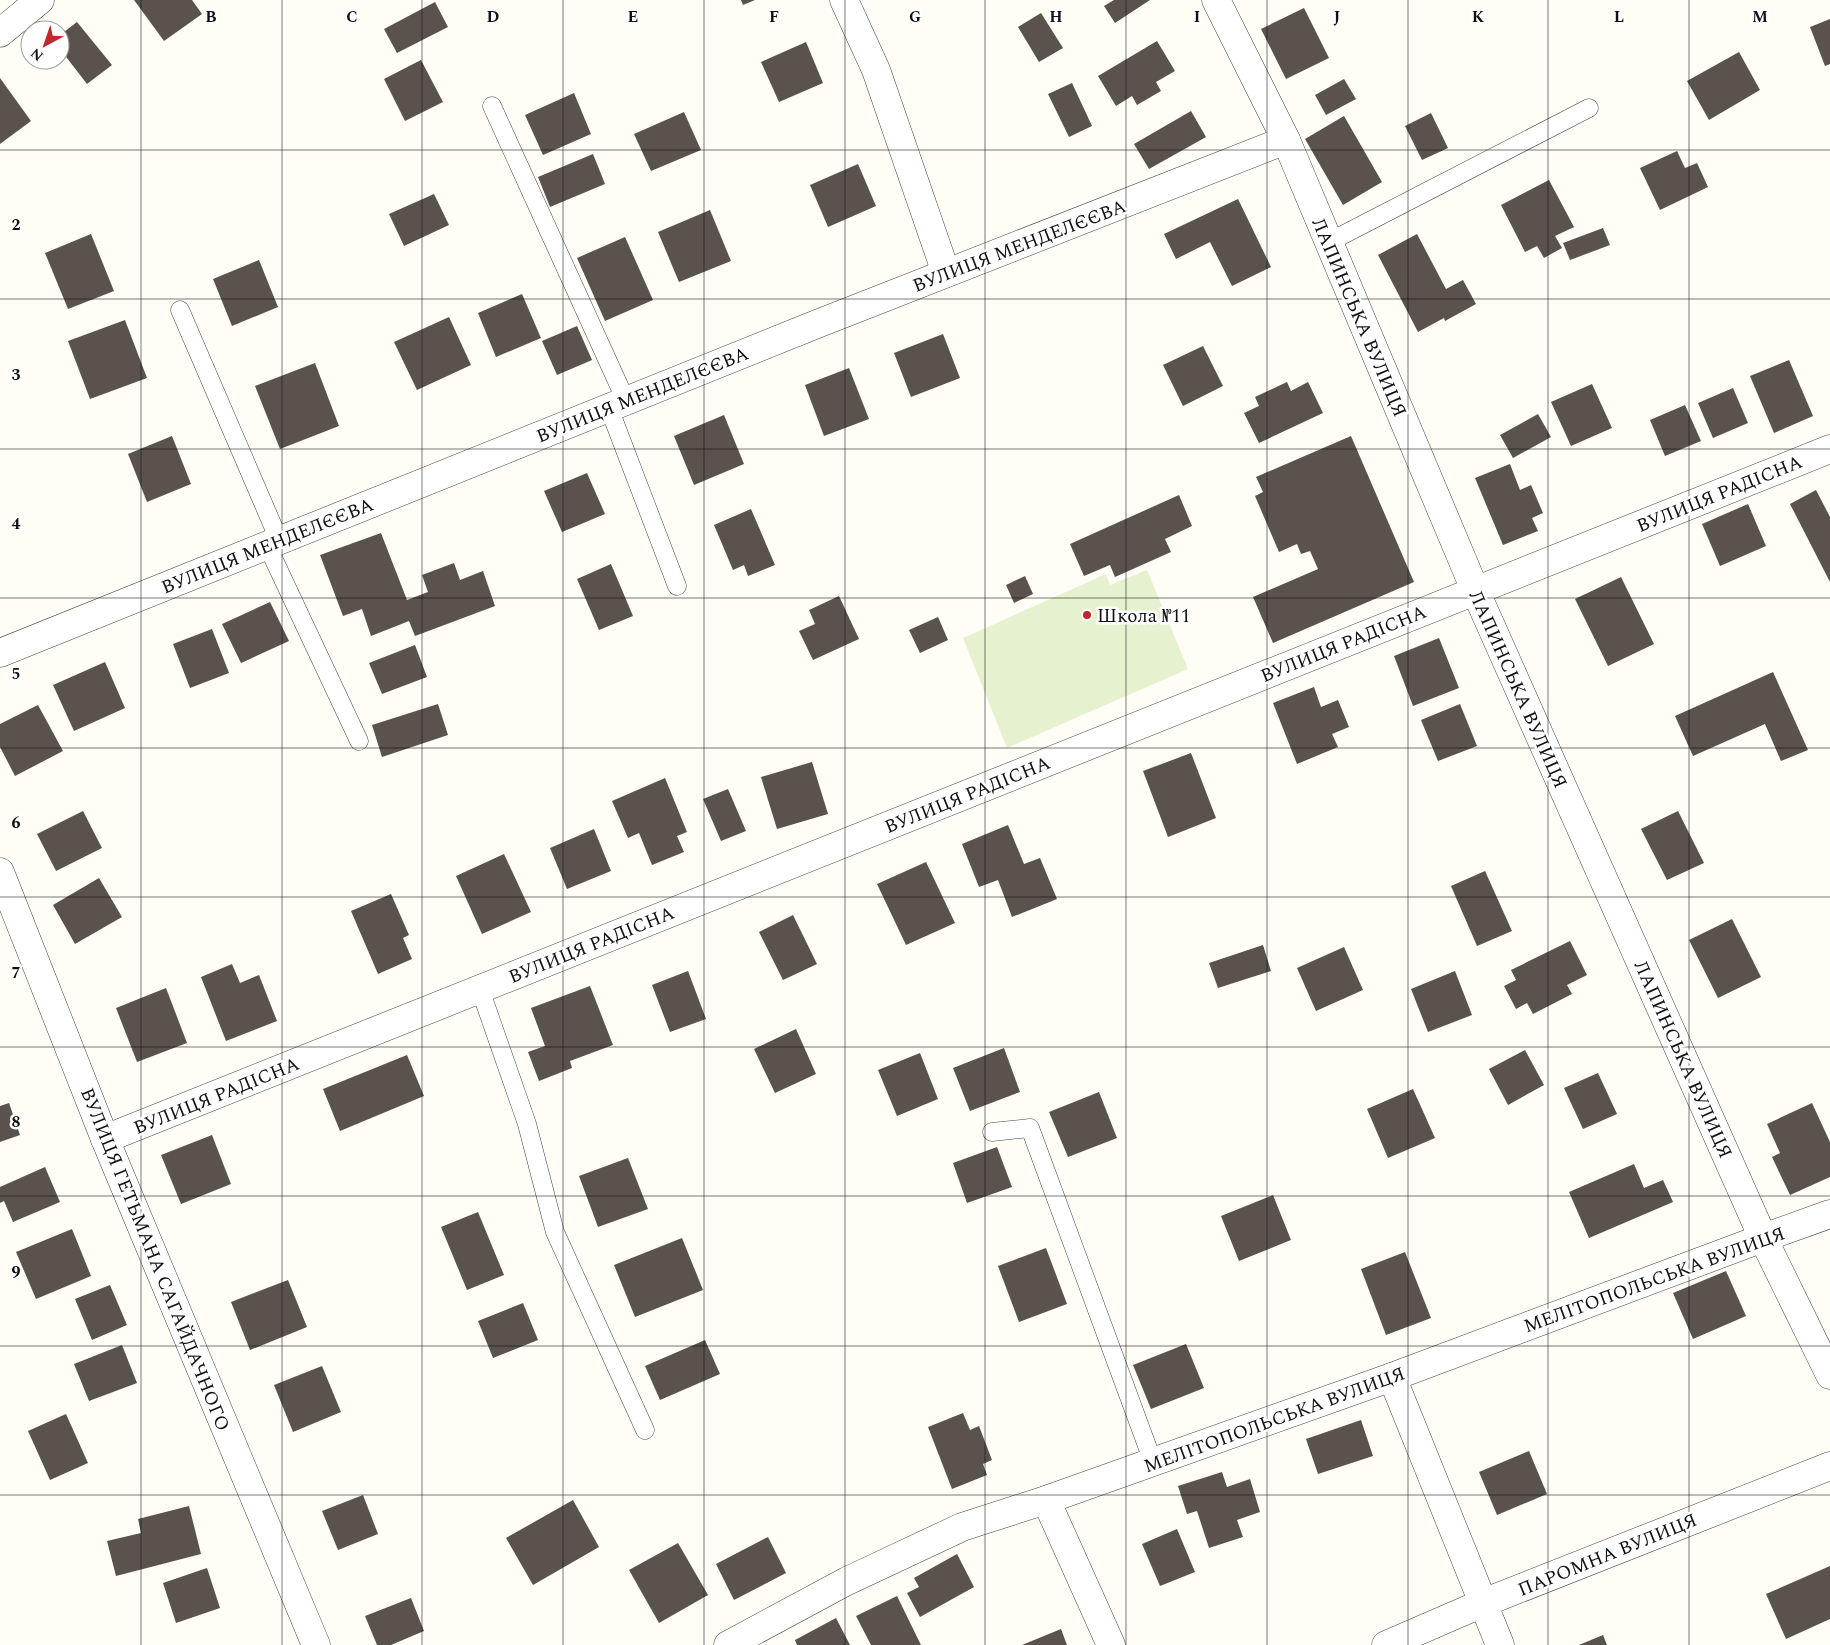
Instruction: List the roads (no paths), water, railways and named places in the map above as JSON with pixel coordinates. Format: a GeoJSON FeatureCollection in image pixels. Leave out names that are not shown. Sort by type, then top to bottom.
{"type":"FeatureCollection","features":[{"type":"Feature","properties":{"kind":"street"},"geometry":{"type":"LineString","coordinates":[[0,33],[40,0]]}},
{"type":"Feature","properties":{"kind":"street"},"geometry":{"type":"LineString","coordinates":[[844,0],[876,70],[946,273]]}},
{"type":"Feature","properties":{"kind":"street","name":"ЛАПИНСЬКА ВУЛИЦЯ"},"geometry":{"type":"LineString","coordinates":[[1216,0],[1286,140],[1475,590],[1763,1238],[1830,1375]]}},
{"type":"Feature","properties":{"kind":"street","name":"ВУЛИЦЯ МЕНДЕЛЄЄВА"},"geometry":{"type":"LineString","coordinates":[[0,653],[946,273],[1286,140]]}},
{"type":"Feature","properties":{"kind":"street","name":"ВУЛИЦЯ РАДІСНА"},"geometry":{"type":"LineString","coordinates":[[105,1139],[1830,449]]}},
{"type":"Feature","properties":{"kind":"street","name":"ВУЛИЦЯ ГЕТЬМАНА САГАЙДАЧНОГО"},"geometry":{"type":"LineString","coordinates":[[0,872],[105,1139],[316,1645]]}},
{"type":"Feature","properties":{"kind":"street","name":"МЕЛІТОПОЛЬСЬКА ВУЛИЦЯ"},"geometry":{"type":"LineString","coordinates":[[728,1645],[847,1581],[962,1527],[1046,1500],[1392,1377],[1830,1214]]}},
{"type":"Feature","properties":{"kind":"street"},"geometry":{"type":"LineString","coordinates":[[1392,1377],[1500,1645]]}},
{"type":"Feature","properties":{"kind":"street","name":"ПАРОМНА ВУЛИЦЯ"},"geometry":{"type":"LineString","coordinates":[[1386,1645],[1483,1603],[1830,1466]]}},
{"type":"Feature","properties":{"kind":"street"},"geometry":{"type":"LineString","coordinates":[[1046,1500],[1111,1645]]}},
{"type":"Feature","properties":{"kind":"lane"},"geometry":{"type":"LineString","coordinates":[[492,106],[618,404],[677,586]]}},
{"type":"Feature","properties":{"kind":"lane"},"geometry":{"type":"LineString","coordinates":[[1329,242],[1590,108]]}},
{"type":"Feature","properties":{"kind":"lane"},"geometry":{"type":"LineString","coordinates":[[180,310],[273,543],[359,741]]}},
{"type":"Feature","properties":{"kind":"lane"},"geometry":{"type":"LineString","coordinates":[[480,989],[527,1124],[555,1232],[645,1430]]}},
{"type":"Feature","properties":{"kind":"lane"},"geometry":{"type":"LineString","coordinates":[[992,1132],[1030,1128],[1153,1462]]}},
{"type":"Feature","properties":{"kind":"place","name":"Школа №11"},"geometry":{"type":"Point","coordinates":[1087,615]}}]}
